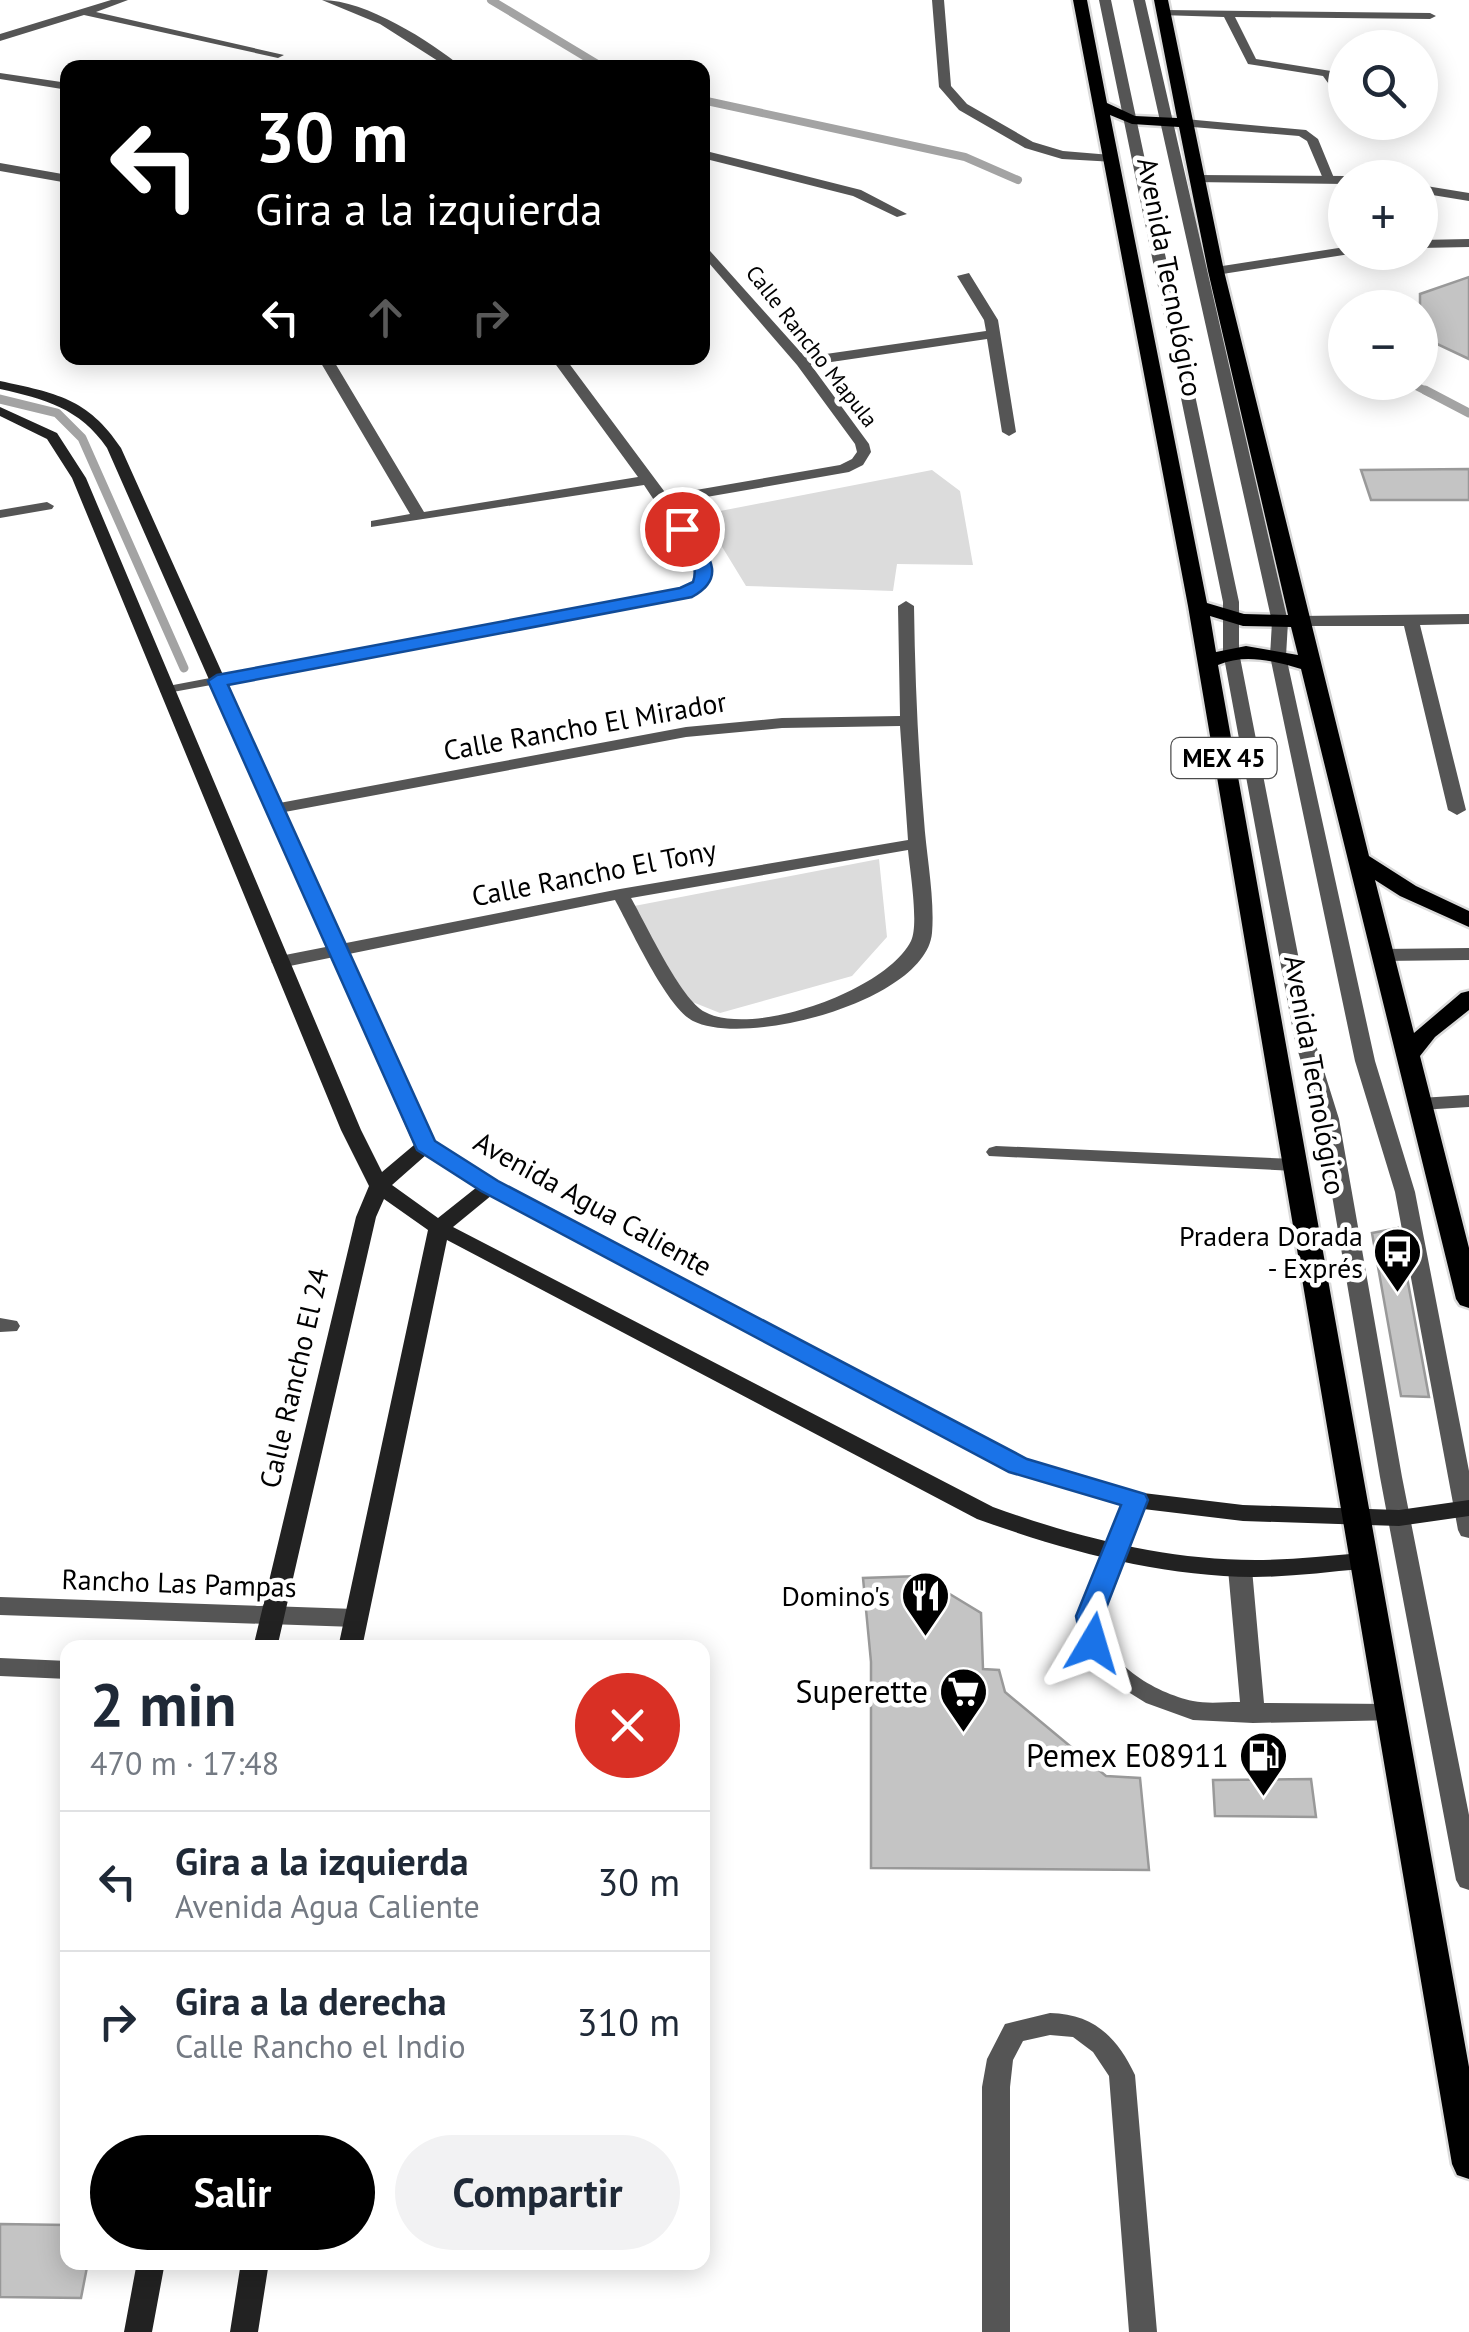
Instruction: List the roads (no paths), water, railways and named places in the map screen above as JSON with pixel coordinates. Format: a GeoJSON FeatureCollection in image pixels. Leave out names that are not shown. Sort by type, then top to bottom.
{"type":"FeatureCollection","features":[{"type":"Feature","properties":{"kind":"main road","name":"Avenida Tecnológico"},"geometry":{"type":"LineString","coordinates":[[1080,0],[1198,606],[1469,2164]]}},
{"type":"Feature","properties":{"kind":"main road","name":"Avenida Tecnológico"},"geometry":{"type":"LineString","coordinates":[[1162,7],[1176,123],[1196,179],[1290,622],[1310,666],[1469,1299]]}},
{"type":"Feature","properties":{"kind":"main road"},"geometry":{"type":"LineString","coordinates":[[1102,106],[1132,120],[1176,123]]}},
{"type":"Feature","properties":{"kind":"main road"},"geometry":{"type":"LineString","coordinates":[[1198,606],[1231,617],[1290,622]]}},
{"type":"Feature","properties":{"kind":"main road"},"geometry":{"type":"LineString","coordinates":[[1207,662],[1231,652],[1278,656],[1310,666]]}},
{"type":"Feature","properties":{"kind":"main road"},"geometry":{"type":"LineString","coordinates":[[1358,859],[1408,891],[1469,920]]}},
{"type":"Feature","properties":{"kind":"main road"},"geometry":{"type":"LineString","coordinates":[[1408,1056],[1426,1032],[1469,998]]}},
{"type":"Feature","properties":{"kind":"street"},"geometry":{"type":"LineString","coordinates":[[0,38],[122,0]]}},
{"type":"Feature","properties":{"kind":"street"},"geometry":{"type":"LineString","coordinates":[[328,0],[384,22],[445,60]]}},
{"type":"Feature","properties":{"kind":"street"},"geometry":{"type":"LineString","coordinates":[[938,0],[945,87],[962,107],[1017,140],[1042,150],[1062,156],[1111,159]]}},
{"type":"Feature","properties":{"kind":"street"},"geometry":{"type":"LineString","coordinates":[[1105,0],[1231,617],[1231,652],[1305,1042],[1330,1119],[1399,1518],[1469,1880]]}},
{"type":"Feature","properties":{"kind":"street"},"geometry":{"type":"LineString","coordinates":[[1139,0],[1176,123],[1290,622],[1278,656],[1365,1061],[1405,1192],[1468,1515]]}},
{"type":"Feature","properties":{"kind":"street"},"geometry":{"type":"LineString","coordinates":[[1162,7],[1228,14],[1430,16]]}},
{"type":"Feature","properties":{"kind":"street"},"geometry":{"type":"LineString","coordinates":[[88,13],[278,54]]}},
{"type":"Feature","properties":{"kind":"street"},"geometry":{"type":"LineString","coordinates":[[1228,14],[1252,62],[1328,74]]}},
{"type":"Feature","properties":{"kind":"street"},"geometry":{"type":"LineString","coordinates":[[0,76],[60,86]]}},
{"type":"Feature","properties":{"kind":"street"},"geometry":{"type":"LineString","coordinates":[[1176,123],[1302,133],[1312,139],[1328,178],[1196,179]]}},
{"type":"Feature","properties":{"kind":"street"},"geometry":{"type":"LineString","coordinates":[[710,156],[858,193],[900,214]]}},
{"type":"Feature","properties":{"kind":"street"},"geometry":{"type":"LineString","coordinates":[[0,167],[60,178]]}},
{"type":"Feature","properties":{"kind":"street"},"geometry":{"type":"LineString","coordinates":[[1449,193],[1469,176]]}},
{"type":"Feature","properties":{"kind":"street"},"geometry":{"type":"LineString","coordinates":[[1438,191],[1469,197]]}},
{"type":"Feature","properties":{"kind":"street"},"geometry":{"type":"LineString","coordinates":[[1438,244],[1469,243]]}},
{"type":"Feature","properties":{"kind":"street","name":"Calle Rancho Mapula"},"geometry":{"type":"LineString","coordinates":[[663,500],[844,468],[862,458],[862,444],[802,362],[710,255]]}},
{"type":"Feature","properties":{"kind":"street"},"geometry":{"type":"LineString","coordinates":[[1216,271],[1328,255]]}},
{"type":"Feature","properties":{"kind":"street"},"geometry":{"type":"LineString","coordinates":[[964,276],[986,309],[994,334],[1009,432]]}},
{"type":"Feature","properties":{"kind":"street"},"geometry":{"type":"LineString","coordinates":[[802,362],[994,334]]}},
{"type":"Feature","properties":{"kind":"street"},"geometry":{"type":"LineString","coordinates":[[329,365],[419,516]]}},
{"type":"Feature","properties":{"kind":"street"},"geometry":{"type":"LineString","coordinates":[[168,691],[685,593],[700,584],[704,578],[701,558],[563,365]]}},
{"type":"Feature","properties":{"kind":"street"},"geometry":{"type":"LineString","coordinates":[[0,385],[71,403],[100,424],[425,1146]]}},
{"type":"Feature","properties":{"kind":"street"},"geometry":{"type":"LineString","coordinates":[[0,411],[40,427],[62,447],[350,1130],[379,1186],[439,1228],[985,1513],[1056,1539],[1117,1552],[1240,1568],[1362,1561]]}},
{"type":"Feature","properties":{"kind":"street"},"geometry":{"type":"LineString","coordinates":[[376,524],[645,480]]}},
{"type":"Feature","properties":{"kind":"street"},"geometry":{"type":"LineString","coordinates":[[0,514],[47,506]]}},
{"type":"Feature","properties":{"kind":"street"},"geometry":{"type":"LineString","coordinates":[[620,894],[683,1005],[697,1020],[729,1026],[774,1021],[840,1000],[888,979],[912,957],[923,936],[908,721],[906,606]]}},
{"type":"Feature","properties":{"kind":"street"},"geometry":{"type":"LineString","coordinates":[[1290,622],[1469,619]]}},
{"type":"Feature","properties":{"kind":"street"},"geometry":{"type":"LineString","coordinates":[[1410,620],[1456,810]]}},
{"type":"Feature","properties":{"kind":"street","name":"Calle Rancho El Mirador"},"geometry":{"type":"LineString","coordinates":[[274,809],[686,732],[782,724],[908,721]]}},
{"type":"Feature","properties":{"kind":"street","name":"Calle Rancho El Tony"},"geometry":{"type":"LineString","coordinates":[[280,962],[620,894],[919,843]]}},
{"type":"Feature","properties":{"kind":"street"},"geometry":{"type":"LineString","coordinates":[[1382,955],[1469,954]]}},
{"type":"Feature","properties":{"kind":"street"},"geometry":{"type":"LineString","coordinates":[[1420,1104],[1469,1101]]}},
{"type":"Feature","properties":{"kind":"street","name":"Avenida Agua Caliente"},"geometry":{"type":"LineString","coordinates":[[425,1146],[490,1186],[1018,1466],[1136,1500],[1242,1513],[1355,1518],[1468,1515]]}},
{"type":"Feature","properties":{"kind":"street","name":"Calle Rancho El 24"},"geometry":{"type":"LineString","coordinates":[[266,1640],[366,1217],[379,1186],[425,1146]]}},
{"type":"Feature","properties":{"kind":"street"},"geometry":{"type":"LineString","coordinates":[[996,1152],[1295,1165]]}},
{"type":"Feature","properties":{"kind":"street"},"geometry":{"type":"LineString","coordinates":[[351,1640],[439,1228],[490,1186]]}},
{"type":"Feature","properties":{"kind":"street"},"geometry":{"type":"LineString","coordinates":[[1136,1500],[1090,1616],[1093,1643],[1117,1674],[1156,1697],[1193,1711],[1389,1713]]}},
{"type":"Feature","properties":{"kind":"street"},"geometry":{"type":"LineString","coordinates":[[1240,1568],[1253,1714]]}},
{"type":"Feature","properties":{"kind":"street","name":"Rancho Las Pampas"},"geometry":{"type":"LineString","coordinates":[[0,1606],[355,1618]]}},
{"type":"Feature","properties":{"kind":"street"},"geometry":{"type":"LineString","coordinates":[[0,1667],[60,1670]]}},
{"type":"Feature","properties":{"kind":"street"},"geometry":{"type":"LineString","coordinates":[[996,2332],[1000,2060],[1014,2032],[1040,2024],[1072,2024],[1108,2046],[1122,2075],[1143,2332]]}},
{"type":"Feature","properties":{"kind":"street"},"geometry":{"type":"LineString","coordinates":[[138,2332],[150,2270]]}},
{"type":"Feature","properties":{"kind":"street"},"geometry":{"type":"LineString","coordinates":[[244,2332],[254,2270]]}},
{"type":"Feature","properties":{"kind":"waterway"},"geometry":{"type":"LineString","coordinates":[[491,0],[591,60]]}},
{"type":"Feature","properties":{"kind":"waterway"},"geometry":{"type":"LineString","coordinates":[[710,102],[965,157],[1018,180]]}},
{"type":"Feature","properties":{"kind":"waterway"},"geometry":{"type":"LineString","coordinates":[[1438,397],[1469,413]]}},
{"type":"Feature","properties":{"kind":"waterway"},"geometry":{"type":"LineString","coordinates":[[0,399],[57,413],[82,438],[184,668]]}},
{"type":"Feature","properties":{"kind":"place","name":"Pradera Dorada - Exprés"},"geometry":{"type":"Point","coordinates":[1398,1294]}},
{"type":"Feature","properties":{"kind":"place","name":"Domino's"},"geometry":{"type":"Point","coordinates":[925,1638]}},
{"type":"Feature","properties":{"kind":"place","name":"Superette"},"geometry":{"type":"Point","coordinates":[963,1734]}},
{"type":"Feature","properties":{"kind":"place","name":"Pemex E08911"},"geometry":{"type":"Point","coordinates":[1264,1798]}}]}
